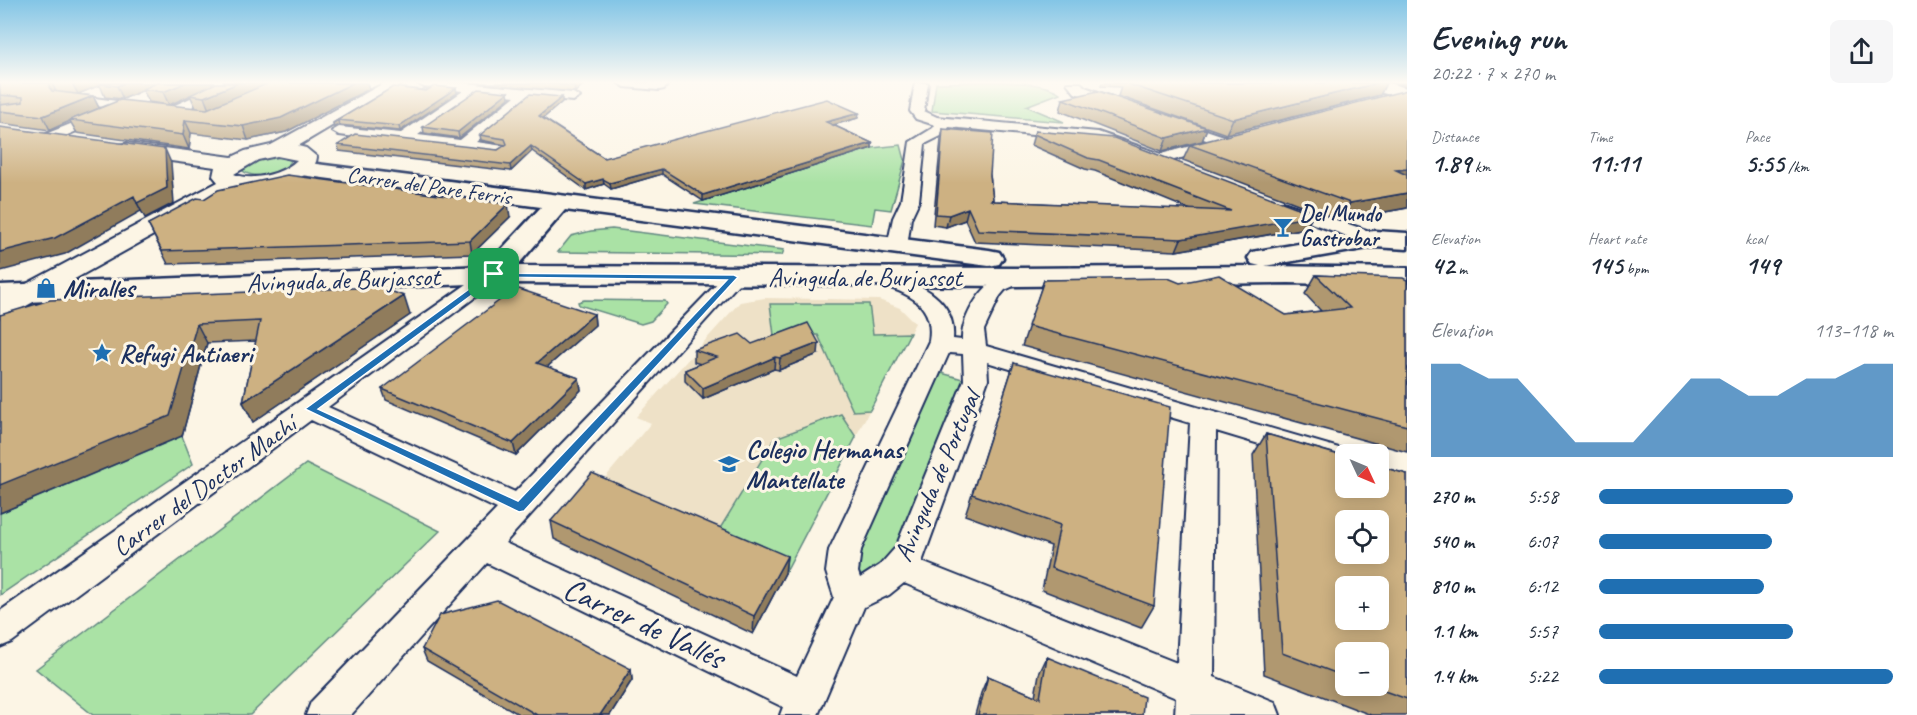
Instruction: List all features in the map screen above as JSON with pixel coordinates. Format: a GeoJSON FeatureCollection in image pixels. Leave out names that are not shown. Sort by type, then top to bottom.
{"type":"FeatureCollection","features":[{"type":"Feature","properties":{"kind":"main road","name":"Carrer del Pare Ferris"},"geometry":{"type":"LineString","coordinates":[[302,162],[558,203]]}},
{"type":"Feature","properties":{"kind":"main road","name":"Avinguda de Burjassot"},"geometry":{"type":"LineString","coordinates":[[558,203],[980,257],[1180,265],[1265,258],[1407,233]]}},
{"type":"Feature","properties":{"kind":"main road"},"geometry":{"type":"LineString","coordinates":[[494,274],[558,203]]}},
{"type":"Feature","properties":{"kind":"main road"},"geometry":{"type":"LineString","coordinates":[[1407,241],[1374,239],[1364,242],[1362,249],[1370,258],[1407,276]]}},
{"type":"Feature","properties":{"kind":"main road","name":"Avinguda de Burjassot"},"geometry":{"type":"LineString","coordinates":[[0,294],[494,274],[734,277],[1288,274],[1407,276]]}},
{"type":"Feature","properties":{"kind":"street"},"geometry":{"type":"LineString","coordinates":[[38,136],[94,116]]}},
{"type":"Feature","properties":{"kind":"street"},"geometry":{"type":"LineString","coordinates":[[0,309],[232,172],[252,154],[277,150],[337,116]]}},
{"type":"Feature","properties":{"kind":"street"},"geometry":{"type":"LineString","coordinates":[[105,146],[269,180],[302,162],[339,131],[364,116]]}},
{"type":"Feature","properties":{"kind":"street"},"geometry":{"type":"LineString","coordinates":[[404,138],[435,116]]}},
{"type":"Feature","properties":{"kind":"street"},"geometry":{"type":"LineString","coordinates":[[463,145],[499,116]]}},
{"type":"Feature","properties":{"kind":"street"},"geometry":{"type":"LineString","coordinates":[[924,116],[943,122],[1098,137],[1192,171]]}},
{"type":"Feature","properties":{"kind":"street"},"geometry":{"type":"LineString","coordinates":[[1160,159],[1230,140],[1163,119]]}},
{"type":"Feature","properties":{"kind":"street"},"geometry":{"type":"LineString","coordinates":[[897,247],[902,218],[910,201],[918,142],[940,131],[943,122]]}},
{"type":"Feature","properties":{"kind":"street"},"geometry":{"type":"LineString","coordinates":[[339,131],[498,149]]}},
{"type":"Feature","properties":{"kind":"street"},"geometry":{"type":"LineString","coordinates":[[38,136],[82,142]]}},
{"type":"Feature","properties":{"kind":"street"},"geometry":{"type":"LineString","coordinates":[[277,150],[302,162]]}},
{"type":"Feature","properties":{"kind":"street"},"geometry":{"type":"LineString","coordinates":[[1268,201],[1332,226],[1374,239]]}},
{"type":"Feature","properties":{"kind":"street","name":"Carrer del Doctor Machí"},"geometry":{"type":"LineString","coordinates":[[0,632],[494,274]]}},
{"type":"Feature","properties":{"kind":"street"},"geometry":{"type":"LineString","coordinates":[[325,715],[734,277]]}},
{"type":"Feature","properties":{"kind":"street","name":"Avinguda de Portugal"},"geometry":{"type":"LineString","coordinates":[[870,277],[906,287],[933,305],[942,327],[940,346],[845,550],[842,572],[851,597],[888,579],[902,568],[910,553],[976,380],[973,330],[990,294],[998,285],[1018,277]]}},
{"type":"Feature","properties":{"kind":"street"},"geometry":{"type":"LineString","coordinates":[[940,346],[974,350],[1335,457]]}},
{"type":"Feature","properties":{"kind":"street"},"geometry":{"type":"LineString","coordinates":[[310,409],[519,507]]}},
{"type":"Feature","properties":{"kind":"street"},"geometry":{"type":"LineString","coordinates":[[1194,701],[1203,419]]}},
{"type":"Feature","properties":{"kind":"street","name":"Carrer de Vallés"},"geometry":{"type":"LineString","coordinates":[[483,546],[802,707]]}},
{"type":"Feature","properties":{"kind":"street"},"geometry":{"type":"LineString","coordinates":[[902,568],[1194,701],[1261,715]]}},
{"type":"Feature","properties":{"kind":"street"},"geometry":{"type":"LineString","coordinates":[[802,707],[851,597]]}},
{"type":"Feature","properties":{"kind":"shaded area","name":"Colegio Hermanas Mantellate"},"geometry":{"type":"Polygon","coordinates":[[[765,298],[879,300],[900,308],[915,323],[753,634],[554,539],[651,423],[636,417],[740,302],[765,298]]]}},
{"type":"Feature","properties":{"kind":"green space"},"geometry":{"type":"Polygon","coordinates":[[[996,116],[1051,116],[1064,122],[996,116]]]}},
{"type":"Feature","properties":{"kind":"green space"},"geometry":{"type":"Polygon","coordinates":[[[901,145],[905,160],[891,210],[875,208],[872,225],[694,204],[872,148],[901,145]]]}},
{"type":"Feature","properties":{"kind":"green space"},"geometry":{"type":"Polygon","coordinates":[[[270,156],[285,157],[291,161],[281,170],[267,175],[252,175],[241,169],[247,163],[270,156]]]}},
{"type":"Feature","properties":{"kind":"green space"},"geometry":{"type":"Polygon","coordinates":[[[612,229],[784,250],[782,255],[558,252],[571,236],[612,229]]]}},
{"type":"Feature","properties":{"kind":"green space"},"geometry":{"type":"Polygon","coordinates":[[[584,300],[665,301],[667,304],[651,321],[641,324],[579,305],[578,302],[584,300]]]}},
{"type":"Feature","properties":{"kind":"green space"},"geometry":{"type":"Polygon","coordinates":[[[770,304],[869,304],[873,334],[910,333],[870,410],[853,411],[818,335],[774,335],[770,304]]]}},
{"type":"Feature","properties":{"kind":"green space"},"geometry":{"type":"Polygon","coordinates":[[[938,372],[966,380],[893,558],[858,579],[857,550],[938,372]]]}},
{"type":"Feature","properties":{"kind":"green space"},"geometry":{"type":"Polygon","coordinates":[[[841,414],[856,437],[785,573],[713,540],[775,438],[841,414]]]}},
{"type":"Feature","properties":{"kind":"green space"},"geometry":{"type":"Polygon","coordinates":[[[182,436],[193,464],[0,595],[0,513],[182,436]]]}},
{"type":"Feature","properties":{"kind":"green space"},"geometry":{"type":"Polygon","coordinates":[[[306,464],[440,531],[250,715],[93,715],[36,669],[306,464]]]}},
{"type":"Feature","properties":{"kind":"building"},"geometry":{"type":"Polygon","coordinates":[[[79,116],[284,116],[243,126],[185,120],[183,135],[70,120],[79,116]]]}},
{"type":"Feature","properties":{"kind":"building"},"geometry":{"type":"Polygon","coordinates":[[[344,116],[413,116],[399,126],[338,120],[344,116]]]}},
{"type":"Feature","properties":{"kind":"building"},"geometry":{"type":"Polygon","coordinates":[[[439,116],[478,116],[458,132],[423,127],[439,116]]]}},
{"type":"Feature","properties":{"kind":"building"},"geometry":{"type":"Polygon","coordinates":[[[503,116],[540,116],[604,158],[761,116],[847,116],[826,122],[872,143],[703,195],[662,169],[610,183],[603,179],[586,184],[531,146],[510,165],[338,145],[355,134],[498,150],[507,144],[505,139],[480,135],[503,116]]]}},
{"type":"Feature","properties":{"kind":"building"},"geometry":{"type":"Polygon","coordinates":[[[1109,116],[1173,116],[1207,128],[1167,138],[1109,116]]]}},
{"type":"Feature","properties":{"kind":"building"},"geometry":{"type":"Polygon","coordinates":[[[1225,116],[1244,116],[1233,119],[1225,116]]]}},
{"type":"Feature","properties":{"kind":"building"},"geometry":{"type":"Polygon","coordinates":[[[1303,116],[1407,116],[1407,169],[1396,170],[1407,175],[1407,193],[1350,203],[1190,145],[1303,116]]]}},
{"type":"Feature","properties":{"kind":"building"},"geometry":{"type":"Polygon","coordinates":[[[0,127],[165,149],[167,188],[137,203],[134,196],[55,238],[0,252],[0,127]]]}},
{"type":"Feature","properties":{"kind":"building"},"geometry":{"type":"Polygon","coordinates":[[[943,129],[993,133],[990,175],[993,199],[991,200],[994,201],[1231,211],[1099,160],[1088,158],[1034,134],[1035,131],[1114,138],[1314,214],[1304,215],[1308,217],[1181,239],[978,230],[968,208],[949,215],[936,214],[943,129]]]}},
{"type":"Feature","properties":{"kind":"building"},"geometry":{"type":"Polygon","coordinates":[[[287,175],[508,204],[470,241],[162,251],[148,224],[197,198],[204,199],[218,190],[287,175]]]}},
{"type":"Feature","properties":{"kind":"building"},"geometry":{"type":"Polygon","coordinates":[[[1219,275],[1286,315],[1350,308],[1316,275],[1407,280],[1407,426],[1028,326],[1044,280],[1168,278],[1180,283],[1219,275]]]}},
{"type":"Feature","properties":{"kind":"building"},"geometry":{"type":"Polygon","coordinates":[[[379,287],[404,296],[243,402],[260,321],[197,324],[170,416],[0,485],[0,315],[50,300],[379,287]]]}},
{"type":"Feature","properties":{"kind":"building"},"geometry":{"type":"Polygon","coordinates":[[[516,288],[594,314],[537,363],[579,378],[513,443],[382,389],[516,288]]]}},
{"type":"Feature","properties":{"kind":"building"},"geometry":{"type":"Polygon","coordinates":[[[808,323],[819,343],[780,358],[775,357],[703,388],[685,370],[717,357],[694,350],[740,334],[752,344],[808,323]]]}},
{"type":"Feature","properties":{"kind":"building"},"geometry":{"type":"Polygon","coordinates":[[[1014,363],[1170,407],[1154,606],[1051,568],[1060,525],[972,494],[1014,363]]]}},
{"type":"Feature","properties":{"kind":"building"},"geometry":{"type":"Polygon","coordinates":[[[1266,434],[1335,454],[1335,498],[1389,498],[1389,469],[1407,474],[1407,699],[1389,693],[1389,642],[1335,642],[1335,673],[1282,653],[1266,434]]]}},
{"type":"Feature","properties":{"kind":"building"},"geometry":{"type":"Polygon","coordinates":[[[592,473],[787,556],[754,616],[551,521],[592,473]]]}},
{"type":"Feature","properties":{"kind":"building"},"geometry":{"type":"Polygon","coordinates":[[[497,600],[631,669],[600,715],[537,715],[422,649],[440,615],[497,600]]]}},
{"type":"Feature","properties":{"kind":"building"},"geometry":{"type":"Polygon","coordinates":[[[1047,657],[1144,697],[1142,715],[978,715],[988,676],[1040,698],[1047,657]]]}},
{"type":"Feature","properties":{"kind":"place","name":"Del Mundo Gastrobar"},"geometry":{"type":"Point","coordinates":[1283,227]}},
{"type":"Feature","properties":{"kind":"place","name":"Miralles"},"geometry":{"type":"Point","coordinates":[46,288]}},
{"type":"Feature","properties":{"kind":"place","name":"Refugi Antiaeri"},"geometry":{"type":"Point","coordinates":[102,353]}},
{"type":"Feature","properties":{"kind":"place","name":"Colegio Hermanas Mantellate"},"geometry":{"type":"Point","coordinates":[729,464]}},
{"type":"Feature","properties":{"kind":"route"},"geometry":{"type":"LineString","coordinates":[[494,274],[734,277],[519,507],[310,409],[494,274]]}}]}
